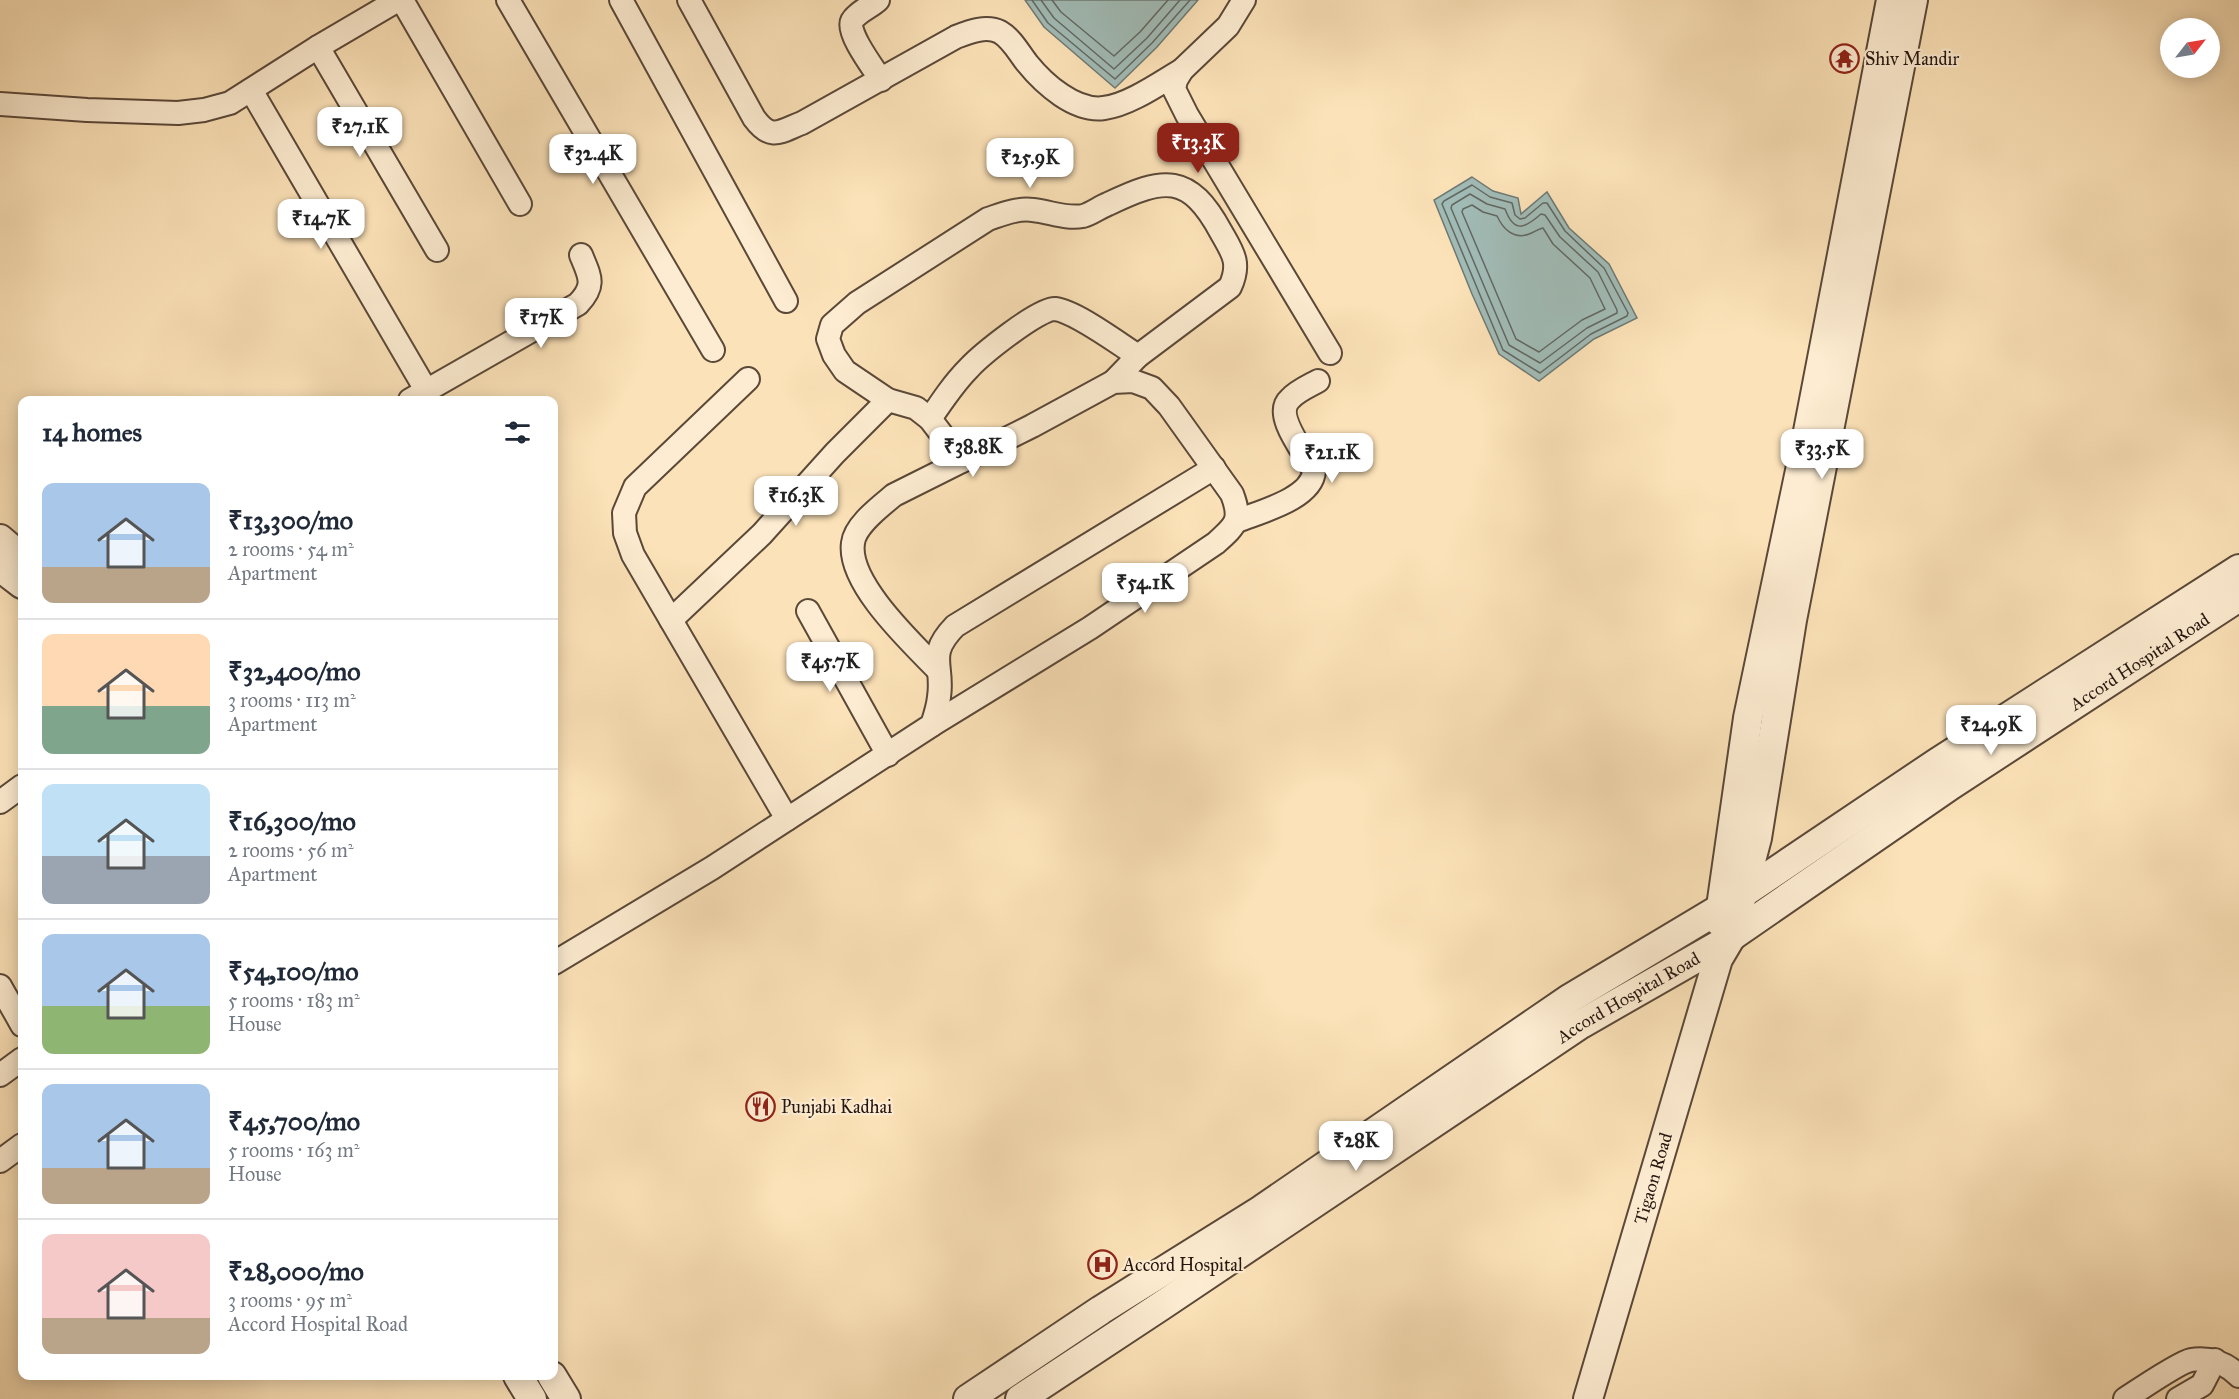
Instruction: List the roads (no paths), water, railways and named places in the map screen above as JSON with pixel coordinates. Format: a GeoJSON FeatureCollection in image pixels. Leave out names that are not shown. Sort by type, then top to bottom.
{"type":"FeatureCollection","features":[{"type":"Feature","properties":{"kind":"street"},"geometry":{"type":"LineString","coordinates":[[0,104],[178,113],[204,110],[230,103],[318,47],[400,0],[520,204]]}},
{"type":"Feature","properties":{"kind":"street"},"geometry":{"type":"LineString","coordinates":[[508,0],[713,350]]}},
{"type":"Feature","properties":{"kind":"street"},"geometry":{"type":"LineString","coordinates":[[621,0],[786,301]]}},
{"type":"Feature","properties":{"kind":"street"},"geometry":{"type":"LineString","coordinates":[[688,0],[754,118],[762,129],[770,133],[778,133],[802,123],[956,37],[975,30],[1000,33],[1012,43],[1041,79],[1072,101],[1090,109],[1105,108],[1145,92],[1182,70],[1228,26],[1244,0]]}},
{"type":"Feature","properties":{"kind":"street"},"geometry":{"type":"LineString","coordinates":[[878,0],[853,19],[851,25],[854,35],[881,80]]}},
{"type":"Feature","properties":{"kind":"street"},"geometry":{"type":"LineString","coordinates":[[1732,901],[1748,718],[1805,447],[1891,0]]}},
{"type":"Feature","properties":{"kind":"street"},"geometry":{"type":"LineString","coordinates":[[1732,901],[1757,838],[1792,620],[1913,0]]}},
{"type":"Feature","properties":{"kind":"street"},"geometry":{"type":"LineString","coordinates":[[318,47],[437,250]]}},
{"type":"Feature","properties":{"kind":"street"},"geometry":{"type":"LineString","coordinates":[[1182,70],[1174,89],[1177,97],[1330,353]]}},
{"type":"Feature","properties":{"kind":"street"},"geometry":{"type":"LineString","coordinates":[[251,90],[418,395],[578,304],[586,295],[591,284],[581,255]]}},
{"type":"Feature","properties":{"kind":"street"},"geometry":{"type":"LineString","coordinates":[[938,670],[891,620],[868,590],[853,561],[853,541],[864,523],[894,495],[962,461],[1032,426],[1113,382],[1138,356],[1230,287],[1237,272],[1231,250],[1208,209],[1185,188],[1169,184],[1137,192],[1085,215],[1061,217],[1031,210],[1012,211],[988,219],[858,303],[832,325],[828,339],[834,355],[845,371],[888,400],[916,408],[930,419],[962,461]]}},
{"type":"Feature","properties":{"kind":"street"},"geometry":{"type":"LineString","coordinates":[[930,419],[969,368],[1044,311],[1052,309],[1074,316],[1138,356]]}},
{"type":"Feature","properties":{"kind":"street"},"geometry":{"type":"LineString","coordinates":[[748,379],[635,487],[624,513],[625,533],[633,555],[788,819]]}},
{"type":"Feature","properties":{"kind":"street"},"geometry":{"type":"LineString","coordinates":[[1113,382],[1133,381],[1152,388],[1169,406],[1232,494],[1238,509],[1237,521]]}},
{"type":"Feature","properties":{"kind":"street"},"geometry":{"type":"LineString","coordinates":[[558,961],[712,868],[932,725],[1090,628],[1216,543],[1237,521],[1279,504],[1306,489],[1312,480],[1314,471],[1290,430],[1284,412],[1289,399],[1318,381]]}},
{"type":"Feature","properties":{"kind":"street"},"geometry":{"type":"LineString","coordinates":[[671,620],[762,534],[835,453],[888,400]]}},
{"type":"Feature","properties":{"kind":"street"},"geometry":{"type":"LineString","coordinates":[[932,725],[940,697],[938,653],[944,638],[956,626],[1214,468]]}},
{"type":"Feature","properties":{"kind":"street"},"geometry":{"type":"LineString","coordinates":[[0,539],[18,555]]}},
{"type":"Feature","properties":{"kind":"street"},"geometry":{"type":"LineString","coordinates":[[0,567],[18,581]]}},
{"type":"Feature","properties":{"kind":"street"},"geometry":{"type":"LineString","coordinates":[[968,1399],[1101,1310],[1261,1210],[1569,999],[1732,901],[1938,762],[2239,569]]}},
{"type":"Feature","properties":{"kind":"street","name":"Accord Hospital Road"},"geometry":{"type":"LineString","coordinates":[[1025,1398],[1581,1024],[1722,948],[1951,785],[2239,597]]}},
{"type":"Feature","properties":{"kind":"street"},"geometry":{"type":"LineString","coordinates":[[808,611],[888,755]]}},
{"type":"Feature","properties":{"kind":"street"},"geometry":{"type":"LineString","coordinates":[[0,802],[18,789]]}},
{"type":"Feature","properties":{"kind":"street","name":"Tigaon Road"},"geometry":{"type":"LineString","coordinates":[[1588,1399],[1722,948],[1732,901]]}},
{"type":"Feature","properties":{"kind":"street"},"geometry":{"type":"LineString","coordinates":[[0,986],[18,1018]]}},
{"type":"Feature","properties":{"kind":"street"},"geometry":{"type":"LineString","coordinates":[[0,1075],[18,1062]]}},
{"type":"Feature","properties":{"kind":"street"},"geometry":{"type":"LineString","coordinates":[[0,1161],[18,1148]]}},
{"type":"Feature","properties":{"kind":"street"},"geometry":{"type":"LineString","coordinates":[[2125,1399],[2189,1360],[2215,1360],[2239,1376]]}},
{"type":"Feature","properties":{"kind":"street"},"geometry":{"type":"LineString","coordinates":[[2178,1399],[2202,1385],[2215,1360]]}},
{"type":"Feature","properties":{"kind":"street"},"geometry":{"type":"LineString","coordinates":[[520,1380],[532,1399]]}},
{"type":"Feature","properties":{"kind":"street"},"geometry":{"type":"LineString","coordinates":[[554,1380],[566,1399]]}},
{"type":"Feature","properties":{"kind":"water"},"geometry":{"type":"Polygon","coordinates":[[[1025,0],[1198,0],[1157,47],[1115,88],[1044,27],[1025,0]]]}},
{"type":"Feature","properties":{"kind":"water"},"geometry":{"type":"Polygon","coordinates":[[[1472,177],[1493,191],[1518,198],[1521,214],[1547,192],[1569,228],[1609,264],[1637,318],[1594,339],[1539,381],[1499,354],[1434,200],[1472,177]]]}},
{"type":"Feature","properties":{"kind":"place","name":"Shiv Mandir"},"geometry":{"type":"Point","coordinates":[1844,59]}},
{"type":"Feature","properties":{"kind":"place","name":"Punjabi Kadhai"},"geometry":{"type":"Point","coordinates":[760,1107]}},
{"type":"Feature","properties":{"kind":"place","name":"Accord Hospital"},"geometry":{"type":"Point","coordinates":[1102,1265]}}]}
